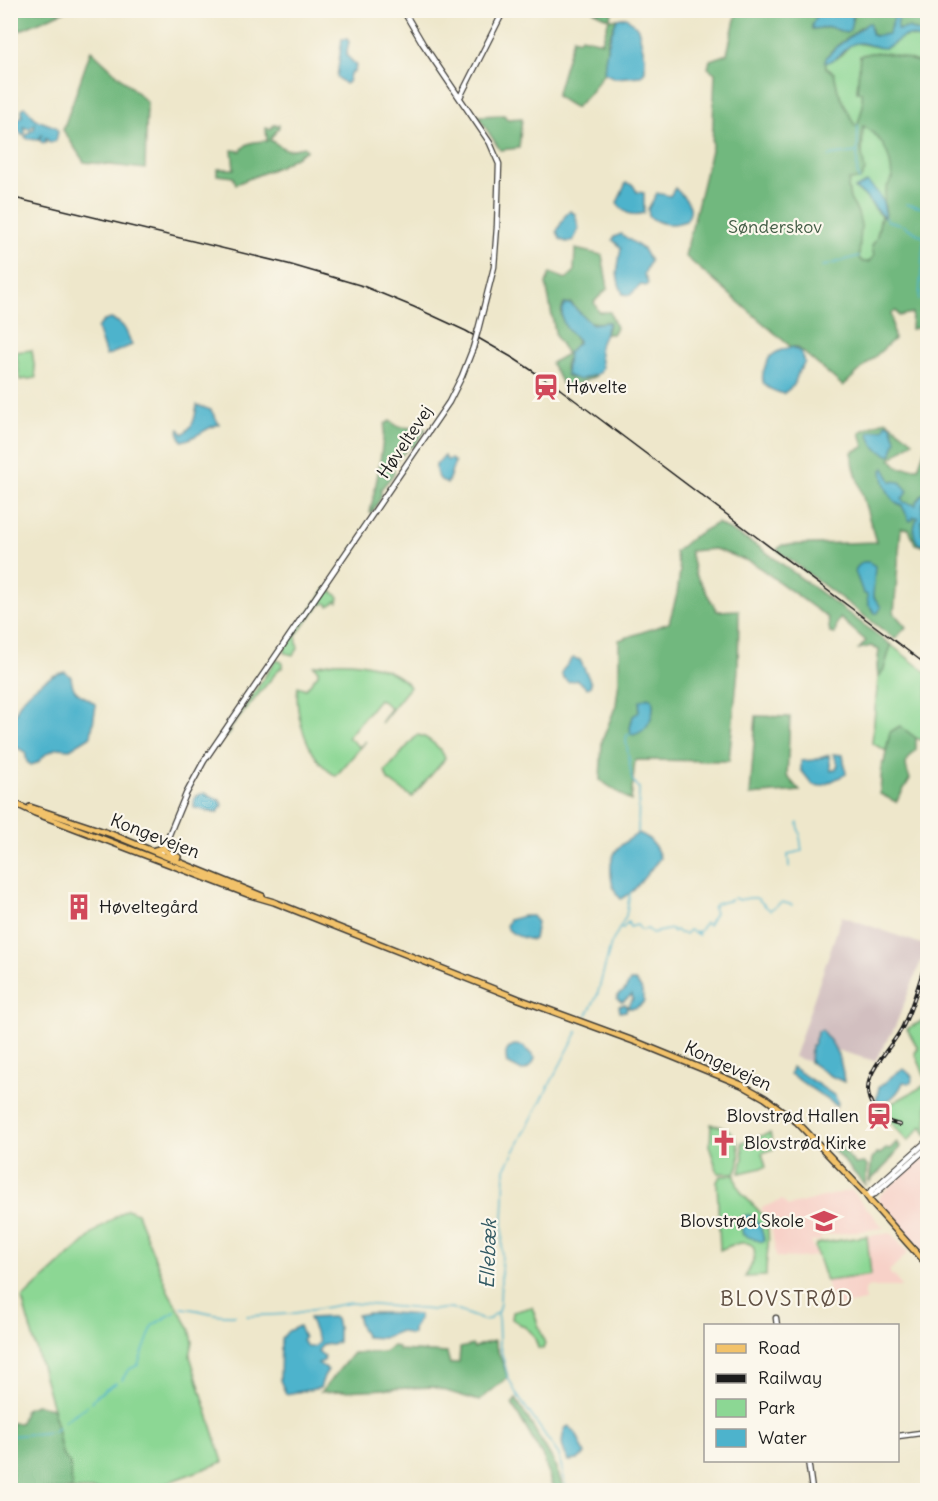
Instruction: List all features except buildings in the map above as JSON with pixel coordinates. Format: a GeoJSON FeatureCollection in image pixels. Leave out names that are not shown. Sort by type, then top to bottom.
{"type":"FeatureCollection","features":[{"type":"Feature","properties":{"kind":"main road","name":"Kongevejen"},"geometry":{"type":"LineString","coordinates":[[10,801],[146,848],[168,852],[274,902],[579,1021],[722,1079],[750,1093],[795,1125],[867,1197],[927,1266]]}},
{"type":"Feature","properties":{"kind":"main road","name":"Kongevejen"},"geometry":{"type":"LineString","coordinates":[[22,806],[86,833],[274,902]]}},
{"type":"Feature","properties":{"kind":"main road"},"geometry":{"type":"LineString","coordinates":[[86,833],[118,841],[157,856],[162,851]]}},
{"type":"Feature","properties":{"kind":"main road"},"geometry":{"type":"LineString","coordinates":[[162,851],[164,859],[173,865]]}},
{"type":"Feature","properties":{"kind":"street","name":"Høveltevej"},"geometry":{"type":"LineString","coordinates":[[162,851],[182,803],[204,761],[449,402],[473,348],[494,267],[499,164],[490,143],[423,44],[404,10]]}},
{"type":"Feature","properties":{"kind":"street"},"geometry":{"type":"LineString","coordinates":[[460,97],[504,10]]}},
{"type":"Feature","properties":{"kind":"street"},"geometry":{"type":"LineString","coordinates":[[867,1197],[875,1194],[927,1140]]}},
{"type":"Feature","properties":{"kind":"street"},"geometry":{"type":"LineString","coordinates":[[913,1156],[927,1147]]}},
{"type":"Feature","properties":{"kind":"street"},"geometry":{"type":"LineString","coordinates":[[774,1319],[775,1324]]}},
{"type":"Feature","properties":{"kind":"street"},"geometry":{"type":"LineString","coordinates":[[899,1436],[927,1432]]}},
{"type":"Feature","properties":{"kind":"street"},"geometry":{"type":"LineString","coordinates":[[807,1462],[812,1491]]}},
{"type":"Feature","properties":{"kind":"shaded area"},"geometry":{"type":"Polygon","coordinates":[[[842,916],[927,946],[894,1029],[875,1061],[836,1050],[824,1035],[811,1045],[810,1062],[794,1057],[842,916]]]}},
{"type":"Feature","properties":{"kind":"shaded area"},"geometry":{"type":"Polygon","coordinates":[[[927,1153],[927,1258],[878,1201],[880,1195],[927,1153]]]}},
{"type":"Feature","properties":{"kind":"shaded area","name":"Blovstrød Skole"},"geometry":{"type":"Polygon","coordinates":[[[851,1190],[884,1228],[821,1236],[821,1240],[811,1242],[816,1256],[776,1257],[771,1225],[761,1208],[782,1200],[788,1206],[851,1190]]]}},
{"type":"Feature","properties":{"kind":"shaded area"},"geometry":{"type":"Polygon","coordinates":[[[891,1233],[908,1253],[889,1271],[901,1287],[867,1287],[865,1301],[834,1307],[826,1281],[871,1275],[867,1236],[891,1233]]]}},
{"type":"Feature","properties":{"kind":"green space"},"geometry":{"type":"Polygon","coordinates":[[[11,10],[65,10],[65,11],[11,34],[11,10]]]}},
{"type":"Feature","properties":{"kind":"green space"},"geometry":{"type":"Polygon","coordinates":[[[593,11],[613,11],[609,19],[593,11]]]}},
{"type":"Feature","properties":{"kind":"green space","name":"Sønderskov"},"geometry":{"type":"Polygon","coordinates":[[[737,11],[819,11],[812,29],[830,27],[846,33],[853,20],[854,11],[927,11],[925,31],[918,32],[908,28],[896,30],[898,17],[889,34],[877,36],[871,34],[871,29],[860,27],[828,55],[826,61],[826,68],[834,73],[838,91],[855,126],[858,124],[863,106],[862,93],[857,92],[860,56],[885,53],[927,65],[927,326],[911,329],[912,313],[899,316],[896,311],[891,313],[894,339],[843,386],[797,347],[791,347],[685,256],[712,146],[715,73],[708,68],[710,60],[727,54],[737,11]],[[863,126],[861,148],[865,171],[860,180],[849,180],[848,188],[861,225],[859,258],[863,262],[869,262],[874,256],[872,246],[877,237],[881,216],[884,218],[886,215],[884,196],[892,179],[885,148],[863,126]]]}},
{"type":"Feature","properties":{"kind":"green space"},"geometry":{"type":"Polygon","coordinates":[[[609,19],[617,19],[608,39],[604,73],[590,93],[575,108],[556,96],[573,38],[579,40],[581,37],[602,42],[609,19]]]}},
{"type":"Feature","properties":{"kind":"green space"},"geometry":{"type":"Polygon","coordinates":[[[908,36],[920,39],[927,45],[927,65],[885,53],[860,56],[857,92],[862,93],[863,106],[858,125],[855,126],[838,91],[834,73],[826,68],[825,63],[839,57],[850,45],[856,43],[872,46],[908,36]]]}},
{"type":"Feature","properties":{"kind":"green space"},"geometry":{"type":"Polygon","coordinates":[[[91,50],[147,102],[145,169],[84,162],[63,130],[91,50]]]}},
{"type":"Feature","properties":{"kind":"green space"},"geometry":{"type":"Polygon","coordinates":[[[504,115],[507,119],[522,118],[519,148],[500,150],[478,116],[504,115]]]}},
{"type":"Feature","properties":{"kind":"green space"},"geometry":{"type":"Polygon","coordinates":[[[274,125],[279,125],[279,127],[270,140],[286,149],[304,147],[307,150],[280,166],[236,184],[233,177],[217,175],[217,169],[234,169],[232,150],[241,151],[249,144],[267,141],[266,128],[270,129],[274,125]]]}},
{"type":"Feature","properties":{"kind":"green space"},"geometry":{"type":"Polygon","coordinates":[[[863,126],[876,135],[885,147],[892,170],[884,205],[881,198],[860,187],[855,189],[863,194],[881,216],[877,237],[872,246],[874,256],[869,262],[863,262],[859,258],[858,213],[850,199],[848,188],[849,179],[862,159],[863,126]]]}},
{"type":"Feature","properties":{"kind":"green space"},"geometry":{"type":"Polygon","coordinates":[[[575,249],[602,255],[608,288],[594,302],[599,312],[610,312],[616,328],[612,334],[606,334],[609,322],[590,322],[571,303],[564,304],[561,315],[577,342],[567,360],[566,373],[569,378],[586,378],[593,373],[596,376],[581,383],[562,384],[551,363],[567,354],[556,337],[546,284],[550,273],[566,279],[574,272],[575,249]]]}},
{"type":"Feature","properties":{"kind":"green space"},"geometry":{"type":"Polygon","coordinates":[[[32,350],[36,378],[20,380],[16,352],[32,350]]]}},
{"type":"Feature","properties":{"kind":"green space"},"geometry":{"type":"Polygon","coordinates":[[[886,420],[913,441],[891,459],[899,468],[918,468],[927,443],[927,547],[915,544],[909,529],[901,528],[894,613],[906,627],[895,639],[777,550],[782,545],[876,542],[853,463],[852,452],[864,447],[860,432],[886,420]]]}},
{"type":"Feature","properties":{"kind":"green space"},"geometry":{"type":"Polygon","coordinates":[[[390,421],[399,427],[426,429],[414,447],[411,446],[393,463],[394,474],[381,489],[381,497],[370,513],[385,424],[390,421]]]}},
{"type":"Feature","properties":{"kind":"green space"},"geometry":{"type":"Polygon","coordinates":[[[717,523],[759,547],[891,645],[884,669],[878,678],[879,650],[871,646],[859,649],[866,641],[840,618],[835,634],[830,633],[828,618],[753,563],[715,549],[690,551],[695,573],[717,611],[739,610],[738,670],[729,761],[635,760],[631,801],[600,780],[602,741],[616,705],[619,680],[619,640],[669,623],[677,594],[680,571],[675,552],[694,536],[717,523]]]}},
{"type":"Feature","properties":{"kind":"green space"},"geometry":{"type":"Polygon","coordinates":[[[325,589],[339,597],[338,602],[329,606],[326,603],[320,605],[296,635],[298,649],[293,655],[285,653],[285,647],[325,589]]]}},
{"type":"Feature","properties":{"kind":"green space"},"geometry":{"type":"Polygon","coordinates":[[[891,645],[927,673],[927,742],[916,738],[900,726],[890,732],[886,751],[872,743],[878,678],[884,669],[891,645]]]}},
{"type":"Feature","properties":{"kind":"green space"},"geometry":{"type":"Polygon","coordinates":[[[276,660],[282,662],[282,668],[230,729],[228,736],[225,736],[276,660]]]}},
{"type":"Feature","properties":{"kind":"green space"},"geometry":{"type":"Polygon","coordinates":[[[334,662],[375,666],[394,674],[410,687],[381,723],[391,708],[379,699],[348,737],[359,747],[366,741],[336,776],[318,759],[305,736],[297,698],[298,686],[306,689],[318,674],[314,666],[334,662]]]}},
{"type":"Feature","properties":{"kind":"green space"},"geometry":{"type":"Polygon","coordinates":[[[756,716],[790,717],[787,776],[800,791],[750,795],[756,716]]]}},
{"type":"Feature","properties":{"kind":"green space"},"geometry":{"type":"Polygon","coordinates":[[[900,726],[916,738],[916,750],[906,763],[910,779],[896,802],[880,794],[882,763],[884,763],[890,732],[900,726]]]}},
{"type":"Feature","properties":{"kind":"green space"},"geometry":{"type":"Polygon","coordinates":[[[417,735],[434,744],[445,759],[412,797],[388,780],[385,772],[417,735]]]}},
{"type":"Feature","properties":{"kind":"green space"},"geometry":{"type":"Polygon","coordinates":[[[927,1018],[927,1081],[915,1053],[918,1048],[907,1029],[927,1018]]]}},
{"type":"Feature","properties":{"kind":"green space"},"geometry":{"type":"Polygon","coordinates":[[[927,1084],[927,1136],[922,1126],[908,1141],[877,1107],[887,1106],[927,1084]]]}},
{"type":"Feature","properties":{"kind":"green space"},"geometry":{"type":"Polygon","coordinates":[[[711,1124],[728,1130],[734,1135],[739,1157],[735,1173],[718,1173],[710,1149],[711,1124]]]}},
{"type":"Feature","properties":{"kind":"green space"},"geometry":{"type":"Polygon","coordinates":[[[770,1133],[774,1149],[762,1153],[766,1167],[740,1173],[743,1158],[742,1142],[770,1133]]]}},
{"type":"Feature","properties":{"kind":"green space"},"geometry":{"type":"Polygon","coordinates":[[[833,1137],[838,1140],[838,1144],[855,1164],[864,1163],[867,1166],[865,1185],[831,1147],[833,1137]]]}},
{"type":"Feature","properties":{"kind":"green space"},"geometry":{"type":"Polygon","coordinates":[[[897,1142],[900,1147],[869,1182],[872,1158],[887,1148],[890,1149],[897,1142]]]}},
{"type":"Feature","properties":{"kind":"green space"},"geometry":{"type":"Polygon","coordinates":[[[735,1175],[740,1190],[763,1216],[768,1229],[766,1276],[745,1277],[754,1257],[752,1246],[748,1243],[732,1245],[720,1250],[717,1182],[720,1176],[735,1175]]]}},
{"type":"Feature","properties":{"kind":"green space"},"geometry":{"type":"Polygon","coordinates":[[[127,1209],[137,1213],[169,1293],[190,1329],[193,1342],[190,1356],[223,1462],[147,1490],[70,1490],[72,1487],[70,1464],[62,1454],[53,1408],[22,1299],[98,1229],[127,1209]]]}},
{"type":"Feature","properties":{"kind":"green space"},"geometry":{"type":"Polygon","coordinates":[[[867,1236],[871,1275],[826,1281],[815,1248],[816,1244],[867,1236]]]}},
{"type":"Feature","properties":{"kind":"green space"},"geometry":{"type":"Polygon","coordinates":[[[532,1307],[545,1344],[543,1349],[538,1348],[529,1330],[512,1319],[513,1312],[532,1307]]]}},
{"type":"Feature","properties":{"kind":"green space"},"geometry":{"type":"Polygon","coordinates":[[[494,1341],[508,1377],[479,1401],[433,1387],[321,1392],[353,1353],[384,1352],[393,1346],[398,1347],[399,1350],[447,1353],[450,1364],[459,1362],[460,1348],[472,1345],[474,1348],[494,1341]]]}},
{"type":"Feature","properties":{"kind":"green space"},"geometry":{"type":"Polygon","coordinates":[[[516,1399],[553,1460],[564,1489],[568,1490],[555,1488],[551,1483],[544,1459],[512,1404],[516,1399]]]}},
{"type":"Feature","properties":{"kind":"green space"},"geometry":{"type":"Polygon","coordinates":[[[36,1405],[53,1408],[62,1454],[70,1464],[72,1487],[70,1490],[32,1490],[28,1488],[11,1490],[11,1423],[20,1423],[25,1409],[36,1405]]]}},
{"type":"Feature","properties":{"kind":"water"},"geometry":{"type":"Polygon","coordinates":[[[819,11],[854,11],[850,30],[846,33],[830,27],[812,29],[819,11]]]}},
{"type":"Feature","properties":{"kind":"water"},"geometry":{"type":"Polygon","coordinates":[[[896,13],[899,14],[897,30],[908,28],[918,32],[925,31],[927,27],[927,45],[911,36],[900,38],[883,48],[855,43],[833,60],[825,63],[826,58],[834,49],[868,23],[870,23],[871,34],[874,36],[888,34],[896,13]]]}},
{"type":"Feature","properties":{"kind":"water"},"geometry":{"type":"Polygon","coordinates":[[[626,17],[638,28],[645,57],[645,71],[641,76],[615,78],[604,73],[606,52],[617,19],[626,17]]]}},
{"type":"Feature","properties":{"kind":"water"},"geometry":{"type":"Polygon","coordinates":[[[342,39],[347,39],[349,42],[346,55],[356,65],[355,71],[350,74],[345,84],[337,77],[342,39]]]}},
{"type":"Feature","properties":{"kind":"water"},"geometry":{"type":"Polygon","coordinates":[[[25,107],[37,120],[56,127],[58,132],[56,141],[50,143],[45,137],[46,142],[43,143],[39,140],[42,134],[38,140],[25,137],[34,129],[35,124],[29,129],[24,127],[25,134],[22,135],[14,124],[22,116],[22,109],[25,107]]]}},
{"type":"Feature","properties":{"kind":"water"},"geometry":{"type":"Polygon","coordinates":[[[867,182],[881,198],[884,218],[863,194],[855,189],[867,182]]]}},
{"type":"Feature","properties":{"kind":"water"},"geometry":{"type":"Polygon","coordinates":[[[626,183],[633,185],[637,192],[644,193],[644,213],[635,215],[628,213],[617,203],[626,183]]]}},
{"type":"Feature","properties":{"kind":"water"},"geometry":{"type":"Polygon","coordinates":[[[675,188],[686,199],[690,207],[686,221],[667,224],[649,217],[648,209],[657,193],[670,196],[675,188]]]}},
{"type":"Feature","properties":{"kind":"water"},"geometry":{"type":"Polygon","coordinates":[[[570,211],[575,214],[579,229],[573,241],[566,242],[560,239],[557,231],[570,211]]]}},
{"type":"Feature","properties":{"kind":"water"},"geometry":{"type":"Polygon","coordinates":[[[621,234],[643,249],[650,261],[644,274],[648,283],[646,286],[641,285],[630,295],[623,294],[617,273],[621,248],[613,240],[621,234]]]}},
{"type":"Feature","properties":{"kind":"water"},"geometry":{"type":"Polygon","coordinates":[[[565,304],[571,304],[591,324],[609,322],[599,348],[602,368],[600,373],[579,380],[566,375],[568,352],[578,343],[578,340],[562,319],[565,304]]]}},
{"type":"Feature","properties":{"kind":"water"},"geometry":{"type":"Polygon","coordinates":[[[111,319],[123,326],[132,345],[106,356],[97,328],[104,321],[111,319]]]}},
{"type":"Feature","properties":{"kind":"water"},"geometry":{"type":"Polygon","coordinates":[[[793,347],[801,352],[805,362],[794,385],[783,394],[766,386],[763,380],[764,371],[771,356],[793,347]]]}},
{"type":"Feature","properties":{"kind":"water"},"geometry":{"type":"Polygon","coordinates":[[[197,405],[211,410],[219,424],[182,441],[179,429],[183,434],[190,427],[194,421],[197,405]]]}},
{"type":"Feature","properties":{"kind":"water"},"geometry":{"type":"Polygon","coordinates":[[[886,423],[891,425],[896,440],[891,456],[876,447],[871,441],[869,432],[884,429],[886,423]]]}},
{"type":"Feature","properties":{"kind":"water"},"geometry":{"type":"Polygon","coordinates":[[[444,456],[447,460],[451,459],[455,462],[447,484],[436,472],[436,465],[444,456]]]}},
{"type":"Feature","properties":{"kind":"water"},"geometry":{"type":"Polygon","coordinates":[[[884,468],[891,481],[900,482],[908,491],[902,499],[903,502],[916,505],[924,493],[927,493],[927,502],[923,502],[924,518],[921,521],[922,534],[927,530],[927,542],[920,545],[917,542],[914,528],[918,517],[913,517],[910,521],[902,506],[890,496],[884,480],[882,470],[884,468]]]}},
{"type":"Feature","properties":{"kind":"water"},"geometry":{"type":"Polygon","coordinates":[[[863,562],[869,562],[875,566],[873,596],[881,607],[878,613],[875,613],[868,604],[867,595],[863,593],[855,571],[863,562]]]}},
{"type":"Feature","properties":{"kind":"water"},"geometry":{"type":"Polygon","coordinates":[[[573,658],[580,660],[591,683],[590,687],[587,688],[577,680],[568,682],[562,676],[562,671],[573,658]]]}},
{"type":"Feature","properties":{"kind":"water"},"geometry":{"type":"Polygon","coordinates":[[[65,672],[71,677],[76,692],[96,705],[91,736],[70,749],[57,748],[31,765],[27,762],[25,752],[18,748],[11,750],[11,721],[20,703],[29,693],[46,680],[65,672]]]}},
{"type":"Feature","properties":{"kind":"water"},"geometry":{"type":"Polygon","coordinates":[[[648,697],[652,699],[653,705],[650,722],[643,730],[633,735],[630,728],[633,716],[639,712],[640,701],[648,697]]]}},
{"type":"Feature","properties":{"kind":"water"},"geometry":{"type":"Polygon","coordinates":[[[833,754],[843,755],[846,774],[822,786],[813,785],[801,770],[801,761],[829,755],[831,771],[836,769],[838,764],[833,754]]]}},
{"type":"Feature","properties":{"kind":"water"},"geometry":{"type":"Polygon","coordinates":[[[204,793],[220,800],[223,805],[217,813],[194,808],[194,799],[197,795],[204,793]]]}},
{"type":"Feature","properties":{"kind":"water"},"geometry":{"type":"Polygon","coordinates":[[[638,833],[652,843],[660,858],[634,890],[621,899],[612,881],[612,860],[618,848],[638,833]]]}},
{"type":"Feature","properties":{"kind":"water"},"geometry":{"type":"Polygon","coordinates":[[[532,916],[537,922],[532,940],[514,934],[506,926],[509,920],[532,916]]]}},
{"type":"Feature","properties":{"kind":"water"},"geometry":{"type":"Polygon","coordinates":[[[630,981],[635,981],[641,988],[644,1001],[636,1007],[627,1007],[633,999],[632,995],[622,1002],[617,999],[618,995],[624,991],[630,981]]]}},
{"type":"Feature","properties":{"kind":"water"},"geometry":{"type":"Polygon","coordinates":[[[625,1004],[626,1011],[620,1012],[619,1006],[625,1004]]]}},
{"type":"Feature","properties":{"kind":"water"},"geometry":{"type":"Polygon","coordinates":[[[822,1030],[838,1055],[844,1082],[810,1062],[811,1045],[818,1031],[822,1030]]]}},
{"type":"Feature","properties":{"kind":"water"},"geometry":{"type":"Polygon","coordinates":[[[514,1045],[523,1046],[535,1058],[530,1066],[522,1071],[507,1063],[506,1052],[514,1045]]]}},
{"type":"Feature","properties":{"kind":"water"},"geometry":{"type":"Polygon","coordinates":[[[792,1067],[835,1096],[837,1106],[790,1074],[792,1067]]]}},
{"type":"Feature","properties":{"kind":"water"},"geometry":{"type":"Polygon","coordinates":[[[904,1069],[912,1076],[912,1081],[903,1082],[888,1101],[881,1103],[876,1100],[879,1087],[904,1069]]]}},
{"type":"Feature","properties":{"kind":"water"},"geometry":{"type":"Polygon","coordinates":[[[749,1215],[760,1225],[764,1240],[762,1242],[743,1235],[744,1216],[749,1215]]]}},
{"type":"Feature","properties":{"kind":"water"},"geometry":{"type":"Polygon","coordinates":[[[368,1313],[419,1315],[419,1319],[413,1329],[413,1334],[400,1331],[383,1338],[366,1337],[357,1315],[368,1313]]]}},
{"type":"Feature","properties":{"kind":"water"},"geometry":{"type":"Polygon","coordinates":[[[332,1317],[336,1319],[338,1327],[338,1342],[332,1345],[323,1344],[318,1351],[324,1356],[324,1361],[318,1363],[328,1370],[320,1388],[286,1394],[280,1380],[281,1339],[288,1331],[299,1326],[304,1338],[302,1341],[308,1347],[313,1347],[319,1342],[309,1318],[332,1317]]]}},
{"type":"Feature","properties":{"kind":"water"},"geometry":{"type":"Polygon","coordinates":[[[569,1426],[577,1435],[585,1454],[577,1460],[569,1461],[562,1441],[565,1428],[569,1426]]]}},
{"type":"Feature","properties":{"kind":"waterway"},"geometry":{"type":"LineString","coordinates":[[858,125],[857,171],[859,180]]}},
{"type":"Feature","properties":{"kind":"waterway"},"geometry":{"type":"LineString","coordinates":[[829,156],[857,152]]}},
{"type":"Feature","properties":{"kind":"waterway"},"geometry":{"type":"LineString","coordinates":[[906,204],[928,209]]}},
{"type":"Feature","properties":{"kind":"waterway"},"geometry":{"type":"LineString","coordinates":[[885,217],[888,221],[900,224]]}},
{"type":"Feature","properties":{"kind":"waterway"},"geometry":{"type":"LineString","coordinates":[[903,225],[928,240]]}},
{"type":"Feature","properties":{"kind":"waterway"},"geometry":{"type":"LineString","coordinates":[[919,300],[924,238]]}},
{"type":"Feature","properties":{"kind":"waterway"},"geometry":{"type":"LineString","coordinates":[[831,264],[859,256]]}},
{"type":"Feature","properties":{"kind":"waterway"},"geometry":{"type":"LineString","coordinates":[[822,266],[829,265]]}},
{"type":"Feature","properties":{"kind":"waterway","name":"Ellebæk"},"geometry":{"type":"LineString","coordinates":[[631,734],[627,735],[626,740],[632,780],[639,788],[638,833]]}},
{"type":"Feature","properties":{"kind":"waterway"},"geometry":{"type":"LineString","coordinates":[[798,823],[800,835]]}},
{"type":"Feature","properties":{"kind":"waterway"},"geometry":{"type":"LineString","coordinates":[[789,867],[788,854],[802,851],[800,837]]}},
{"type":"Feature","properties":{"kind":"waterway","name":"Ellebæk"},"geometry":{"type":"LineString","coordinates":[[587,1015],[597,996],[611,944],[626,916],[630,893]]}},
{"type":"Feature","properties":{"kind":"waterway"},"geometry":{"type":"LineString","coordinates":[[734,898],[739,900],[755,898],[770,910],[782,902],[792,905]]}},
{"type":"Feature","properties":{"kind":"waterway"},"geometry":{"type":"LineString","coordinates":[[620,928],[628,922],[630,927],[637,925],[641,930],[648,929],[652,933],[672,929],[672,932],[676,930],[685,934],[689,930],[699,935],[695,931],[699,932],[705,923],[708,925],[715,913],[713,908],[716,904],[731,900]]}},
{"type":"Feature","properties":{"kind":"waterway","name":"Ellebæk"},"geometry":{"type":"LineString","coordinates":[[247,1316],[290,1314],[350,1303],[434,1310],[451,1308],[483,1320],[490,1319],[498,1311],[500,1303],[505,1169],[578,1031]]}},
{"type":"Feature","properties":{"kind":"waterway","name":"Ellebæk"},"geometry":{"type":"LineString","coordinates":[[182,1308],[221,1315],[235,1315]]}},
{"type":"Feature","properties":{"kind":"waterway"},"geometry":{"type":"LineString","coordinates":[[498,1311],[499,1343],[508,1377],[517,1395],[559,1455],[566,1489],[569,1490]]}},
{"type":"Feature","properties":{"kind":"waterway","name":"Ellebæk"},"geometry":{"type":"LineString","coordinates":[[122,1380],[128,1370],[138,1365],[153,1325],[175,1312]]}},
{"type":"Feature","properties":{"kind":"waterway","name":"Ellebæk"},"geometry":{"type":"LineString","coordinates":[[92,1402],[96,1396],[116,1383]]}},
{"type":"Feature","properties":{"kind":"waterway","name":"Ellebæk"},"geometry":{"type":"LineString","coordinates":[[64,1421],[87,1406]]}},
{"type":"Feature","properties":{"kind":"waterway","name":"Ellebæk"},"geometry":{"type":"LineString","coordinates":[[10,1436],[54,1432],[58,1427]]}},
{"type":"Feature","properties":{"kind":"tram line"},"geometry":{"type":"LineString","coordinates":[[10,197],[288,264],[363,286],[466,331],[560,389],[928,666]]}},
{"type":"Feature","properties":{"kind":"railway"},"geometry":{"type":"LineString","coordinates":[[900,1125],[891,1123],[879,1115],[869,1097],[868,1086],[876,1065],[898,1035],[907,1018],[928,956]]}},
{"type":"Feature","properties":{"kind":"place","name":"Høvelte"},"geometry":{"type":"Point","coordinates":[546,387]}},
{"type":"Feature","properties":{"kind":"place","name":"Høveltegård"},"geometry":{"type":"Point","coordinates":[79,907]}},
{"type":"Feature","properties":{"kind":"place","name":"Blovstrød Hallen"},"geometry":{"type":"Point","coordinates":[879,1116]}},
{"type":"Feature","properties":{"kind":"place","name":"Blovstrød Kirke"},"geometry":{"type":"Point","coordinates":[724,1143]}},
{"type":"Feature","properties":{"kind":"place","name":"Blovstrød Skole"},"geometry":{"type":"Point","coordinates":[824,1221]}},
{"type":"Feature","properties":{"kind":"district","name":"BLOVSTRØD"},"geometry":{"type":"Point","coordinates":[787,1299]}}]}
